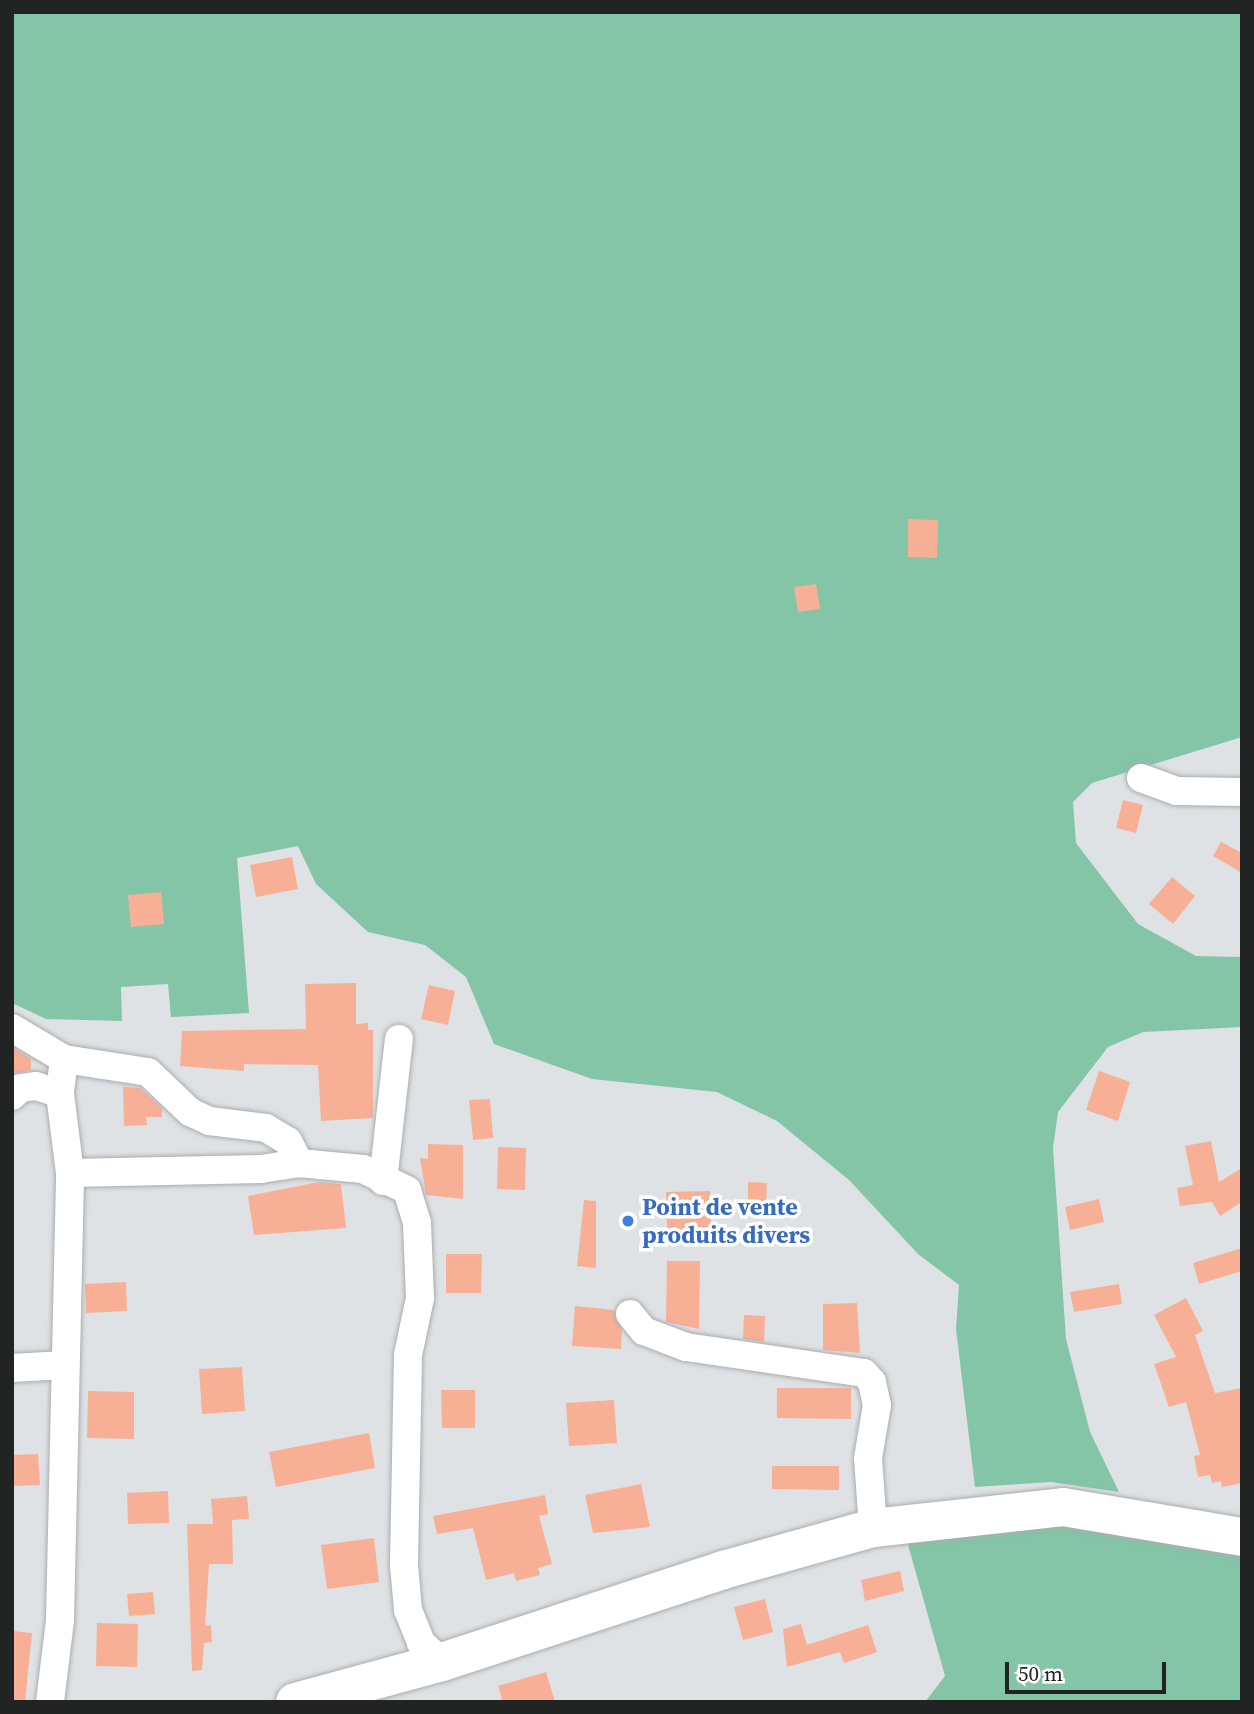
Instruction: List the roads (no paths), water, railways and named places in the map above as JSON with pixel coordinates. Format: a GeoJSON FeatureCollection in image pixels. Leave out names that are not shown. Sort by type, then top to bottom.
{"type":"FeatureCollection","features":[{"type":"Feature","properties":{"kind":"highway"},"geometry":{"type":"LineString","coordinates":[[295,1702],[442,1662],[723,1570],[873,1528],[1063,1507],[1242,1536]]}},
{"type":"Feature","properties":{"kind":"street"},"geometry":{"type":"LineString","coordinates":[[1141,778],[1177,791],[1242,792]]}},
{"type":"Feature","properties":{"kind":"street"},"geometry":{"type":"LineString","coordinates":[[12,1028],[64,1059],[148,1072],[201,1119],[266,1128],[288,1141],[299,1163]]}},
{"type":"Feature","properties":{"kind":"street"},"geometry":{"type":"LineString","coordinates":[[383,1181],[399,1039]]}},
{"type":"Feature","properties":{"kind":"street"},"geometry":{"type":"LineString","coordinates":[[50,1702],[60,1620],[70,1173],[60,1094],[64,1059]]}},
{"type":"Feature","properties":{"kind":"street"},"geometry":{"type":"LineString","coordinates":[[12,1096],[21,1088],[36,1086],[60,1094]]}},
{"type":"Feature","properties":{"kind":"street"},"geometry":{"type":"LineString","coordinates":[[70,1173],[261,1169],[299,1163],[363,1169],[407,1191],[417,1223],[421,1297],[408,1355],[404,1565],[408,1610],[421,1643],[442,1662]]}},
{"type":"Feature","properties":{"kind":"street"},"geometry":{"type":"LineString","coordinates":[[630,1314],[645,1332],[686,1347],[864,1373],[872,1382],[877,1405],[868,1458],[873,1528]]}},
{"type":"Feature","properties":{"kind":"street"},"geometry":{"type":"LineString","coordinates":[[12,1368],[65,1365]]}},
{"type":"Feature","properties":{"kind":"place","name":"Point de vente produits divers"},"geometry":{"type":"Point","coordinates":[628,1221]}}]}
